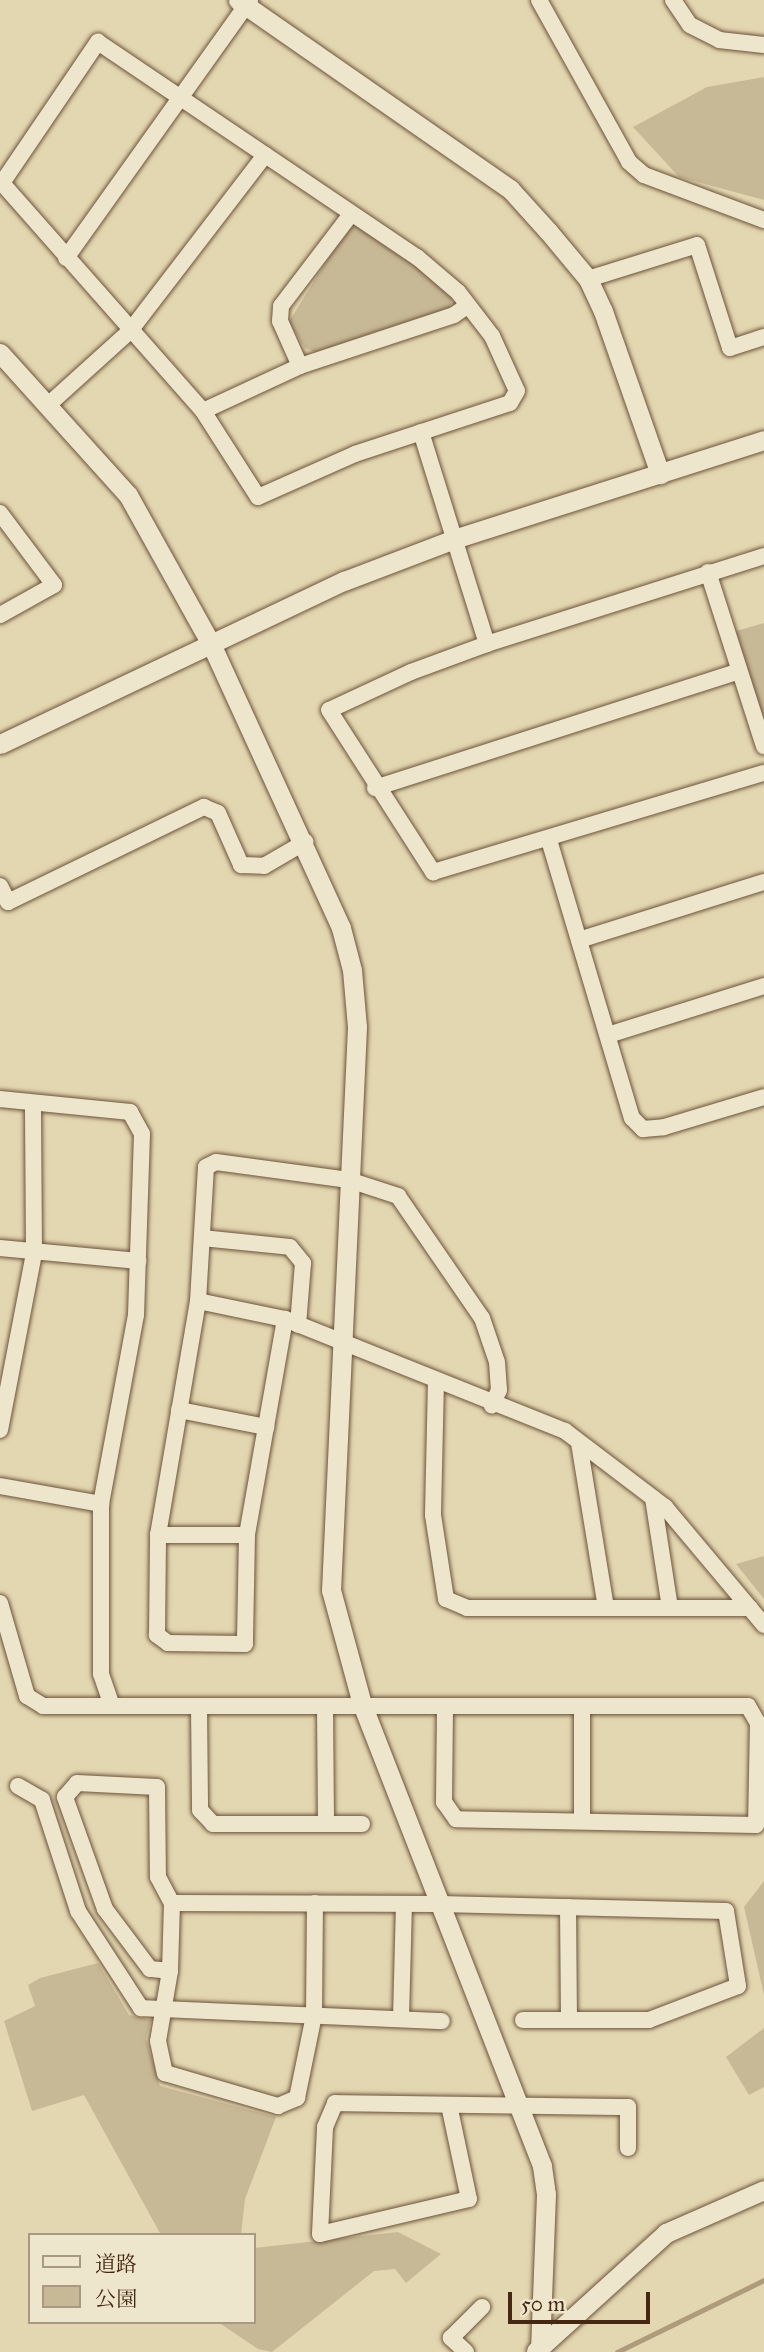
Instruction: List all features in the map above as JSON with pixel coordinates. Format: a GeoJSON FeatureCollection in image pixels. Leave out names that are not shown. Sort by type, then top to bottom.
{"type":"FeatureCollection","features":[{"type":"Feature","properties":{"kind":"street"},"geometry":{"type":"LineString","coordinates":[[538,0],[629,162],[644,175],[764,220]]}},
{"type":"Feature","properties":{"kind":"street"},"geometry":{"type":"LineString","coordinates":[[673,0],[690,25],[719,40],[764,45]]}},
{"type":"Feature","properties":{"kind":"street"},"geometry":{"type":"LineString","coordinates":[[66,258],[245,2],[510,189],[588,279],[623,360],[660,474]]}},
{"type":"Feature","properties":{"kind":"street"},"geometry":{"type":"LineString","coordinates":[[98,41],[265,155],[418,257],[458,292],[492,336],[517,391],[510,403],[355,454],[258,497],[203,411],[2,183],[98,41]]}},
{"type":"Feature","properties":{"kind":"street"},"geometry":{"type":"LineString","coordinates":[[47,406],[130,331],[265,155]]}},
{"type":"Feature","properties":{"kind":"street"},"geometry":{"type":"LineString","coordinates":[[300,366],[280,321],[281,306],[351,214]]}},
{"type":"Feature","properties":{"kind":"street"},"geometry":{"type":"LineString","coordinates":[[588,279],[697,245],[730,348],[764,337]]}},
{"type":"Feature","properties":{"kind":"street"},"geometry":{"type":"LineString","coordinates":[[203,411],[300,366],[454,315],[467,306]]}},
{"type":"Feature","properties":{"kind":"street"},"geometry":{"type":"LineString","coordinates":[[0,353],[128,495],[212,646],[305,842],[341,928],[352,970],[357,1027],[331,1590],[362,1704],[542,2166],[546,2194],[538,2350]]}},
{"type":"Feature","properties":{"kind":"street"},"geometry":{"type":"LineString","coordinates":[[421,432],[487,644]]}},
{"type":"Feature","properties":{"kind":"street"},"geometry":{"type":"LineString","coordinates":[[0,744],[212,646],[344,581],[454,539],[764,440]]}},
{"type":"Feature","properties":{"kind":"street"},"geometry":{"type":"LineString","coordinates":[[0,513],[54,584],[0,615]]}},
{"type":"Feature","properties":{"kind":"street"},"geometry":{"type":"LineString","coordinates":[[764,556],[487,644],[411,672],[329,710],[375,788],[433,872],[549,840],[764,773]]}},
{"type":"Feature","properties":{"kind":"street"},"geometry":{"type":"LineString","coordinates":[[708,572],[764,746]]}},
{"type":"Feature","properties":{"kind":"street"},"geometry":{"type":"LineString","coordinates":[[375,788],[738,671]]}},
{"type":"Feature","properties":{"kind":"street"},"geometry":{"type":"LineString","coordinates":[[0,886],[8,902],[204,807],[218,813],[241,865],[264,866],[305,842]]}},
{"type":"Feature","properties":{"kind":"street"},"geometry":{"type":"LineString","coordinates":[[549,840],[632,1118],[643,1129],[764,1097]]}},
{"type":"Feature","properties":{"kind":"street"},"geometry":{"type":"LineString","coordinates":[[579,940],[764,882]]}},
{"type":"Feature","properties":{"kind":"street"},"geometry":{"type":"LineString","coordinates":[[608,1035],[764,986]]}},
{"type":"Feature","properties":{"kind":"street"},"geometry":{"type":"LineString","coordinates":[[0,1099],[130,1112],[142,1134],[136,1315],[101,1504],[101,1674],[111,1703]]}},
{"type":"Feature","properties":{"kind":"street"},"geometry":{"type":"LineString","coordinates":[[0,1430],[34,1253],[33,1103]]}},
{"type":"Feature","properties":{"kind":"street"},"geometry":{"type":"LineString","coordinates":[[202,1238],[290,1247],[303,1262],[266,1427],[247,1535],[245,1644],[168,1643],[157,1635],[158,1535],[198,1301],[206,1167],[216,1162],[349,1180],[398,1196],[482,1318],[497,1362],[499,1390],[492,1405]]}},
{"type":"Feature","properties":{"kind":"street"},"geometry":{"type":"LineString","coordinates":[[0,1248],[138,1261]]}},
{"type":"Feature","properties":{"kind":"street"},"geometry":{"type":"LineString","coordinates":[[198,1301],[291,1322],[492,1405],[565,1431],[653,1498],[764,1625]]}},
{"type":"Feature","properties":{"kind":"street"},"geometry":{"type":"LineString","coordinates":[[436,1381],[433,1516],[446,1599],[467,1608],[750,1608]]}},
{"type":"Feature","properties":{"kind":"street"},"geometry":{"type":"LineString","coordinates":[[179,1410],[266,1427]]}},
{"type":"Feature","properties":{"kind":"street"},"geometry":{"type":"LineString","coordinates":[[579,1443],[606,1608]]}},
{"type":"Feature","properties":{"kind":"street"},"geometry":{"type":"LineString","coordinates":[[0,1486],[101,1504]]}},
{"type":"Feature","properties":{"kind":"street"},"geometry":{"type":"LineString","coordinates":[[653,1498],[670,1608]]}},
{"type":"Feature","properties":{"kind":"street"},"geometry":{"type":"LineString","coordinates":[[158,1535],[247,1535]]}},
{"type":"Feature","properties":{"kind":"street"},"geometry":{"type":"LineString","coordinates":[[0,1603],[27,1696],[43,1706],[111,1703],[199,1707],[362,1704],[446,1707],[748,1706],[758,1723],[756,1825],[456,1819],[444,1802],[446,1707]]}},
{"type":"Feature","properties":{"kind":"street"},"geometry":{"type":"LineString","coordinates":[[325,1706],[326,1824]]}},
{"type":"Feature","properties":{"kind":"street"},"geometry":{"type":"LineString","coordinates":[[199,1707],[201,1810],[213,1824],[362,1824]]}},
{"type":"Feature","properties":{"kind":"street"},"geometry":{"type":"LineString","coordinates":[[582,1707],[582,1821]]}},
{"type":"Feature","properties":{"kind":"street"},"geometry":{"type":"LineString","coordinates":[[170,1970],[150,1969],[105,1909],[65,1797],[77,1783],[157,1787],[158,1877],[172,1903],[170,1970],[158,2040],[166,2073],[278,2106],[297,2098],[314,2015],[315,1903]]}},
{"type":"Feature","properties":{"kind":"street"},"geometry":{"type":"LineString","coordinates":[[18,1786],[42,1800],[78,1911],[141,2008],[163,2012],[442,2021]]}},
{"type":"Feature","properties":{"kind":"street"},"geometry":{"type":"LineString","coordinates":[[172,1903],[440,1903],[726,1911],[738,1986],[649,2020],[523,2020]]}},
{"type":"Feature","properties":{"kind":"street"},"geometry":{"type":"LineString","coordinates":[[401,2018],[404,1905]]}},
{"type":"Feature","properties":{"kind":"street"},"geometry":{"type":"LineString","coordinates":[[568,1907],[569,2020]]}},
{"type":"Feature","properties":{"kind":"street"},"geometry":{"type":"LineString","coordinates":[[449,2105],[470,2200],[320,2234],[324,2127],[335,2103],[628,2107],[628,2148]]}},
{"type":"Feature","properties":{"kind":"street"},"geometry":{"type":"LineString","coordinates":[[538,2350],[666,2233],[764,2190]]}},
{"type":"Feature","properties":{"kind":"street"},"geometry":{"type":"LineString","coordinates":[[466,2352],[451,2338],[482,2307]]}},
{"type":"Feature","properties":{"kind":"green space"},"geometry":{"type":"Polygon","coordinates":[[[764,77],[764,200],[679,177],[633,127],[707,87],[764,77]]]}},
{"type":"Feature","properties":{"kind":"green space"},"geometry":{"type":"Polygon","coordinates":[[[356,226],[419,268],[452,298],[449,308],[315,352],[305,348],[289,322],[346,229],[356,226]]]}},
{"type":"Feature","properties":{"kind":"green space"},"geometry":{"type":"Polygon","coordinates":[[[764,623],[764,722],[736,631],[764,623]]]}},
{"type":"Feature","properties":{"kind":"green space"},"geometry":{"type":"Polygon","coordinates":[[[764,1556],[764,1599],[736,1564],[764,1556]]]}},
{"type":"Feature","properties":{"kind":"green space"},"geometry":{"type":"Polygon","coordinates":[[[764,1881],[764,1995],[744,1907],[764,1881]]]}},
{"type":"Feature","properties":{"kind":"green space"},"geometry":{"type":"Polygon","coordinates":[[[98,1963],[129,2015],[151,2020],[146,2039],[160,2086],[276,2117],[245,2199],[241,2233],[160,2233],[84,2095],[32,2111],[4,2021],[35,2006],[28,1985],[40,1978],[98,1963]]]}},
{"type":"Feature","properties":{"kind":"green space"},"geometry":{"type":"Polygon","coordinates":[[[764,2028],[764,2087],[749,2095],[726,2057],[764,2028]]]}},
{"type":"Feature","properties":{"kind":"green space"},"geometry":{"type":"Polygon","coordinates":[[[398,2232],[441,2254],[406,2283],[395,2269],[374,2271],[272,2352],[258,2349],[221,2324],[256,2324],[256,2248],[398,2232]]]}},
{"type":"Feature","properties":{"kind":"waterway"},"geometry":{"type":"LineString","coordinates":[[617,2352],[764,2280]]}}]}
